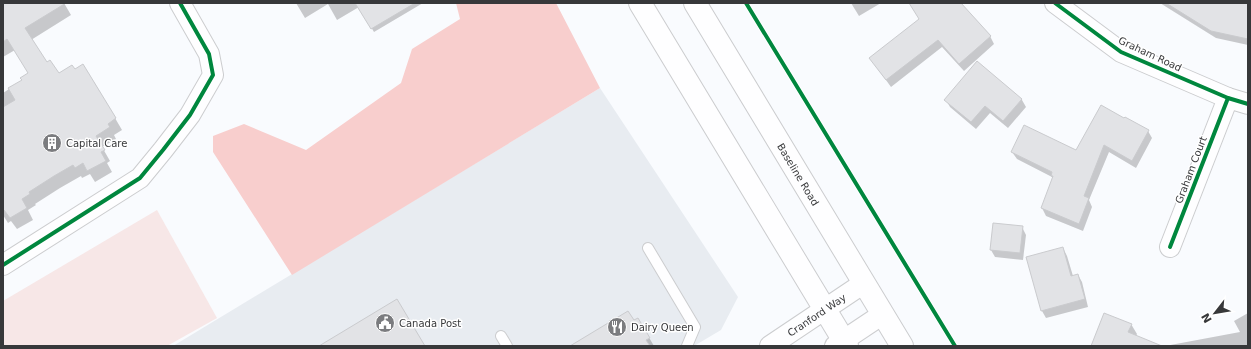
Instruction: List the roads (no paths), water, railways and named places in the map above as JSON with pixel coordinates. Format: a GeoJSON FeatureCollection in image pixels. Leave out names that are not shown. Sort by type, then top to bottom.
{"type":"FeatureCollection","features":[{"type":"Feature","properties":{"kind":"main road"},"geometry":{"type":"LineString","coordinates":[[640,3],[824,310],[842,344]]}},
{"type":"Feature","properties":{"kind":"main road","name":"Baseline Road"},"geometry":{"type":"LineString","coordinates":[[695,3],[902,346]]}},
{"type":"Feature","properties":{"kind":"street"},"geometry":{"type":"LineString","coordinates":[[3,265],[140,178],[190,115],[213,75],[209,54],[180,3]]}},
{"type":"Feature","properties":{"kind":"street","name":"Graham Road"},"geometry":{"type":"LineString","coordinates":[[1055,3],[1121,52],[1228,98],[1248,104]]}},
{"type":"Feature","properties":{"kind":"street","name":"Graham Court"},"geometry":{"type":"LineString","coordinates":[[1170,247],[1228,98]]}},
{"type":"Feature","properties":{"kind":"street","name":"Cranford Way"},"geometry":{"type":"LineString","coordinates":[[770,346],[864,283]]}},
{"type":"Feature","properties":{"kind":"street"},"geometry":{"type":"LineString","coordinates":[[842,344],[883,314]]}},
{"type":"Feature","properties":{"kind":"lane"},"geometry":{"type":"LineString","coordinates":[[648,248],[695,327],[687,346]]}},
{"type":"Feature","properties":{"kind":"lane"},"geometry":{"type":"LineString","coordinates":[[501,336],[507,346]]}},
{"type":"Feature","properties":{"kind":"place","name":"Capital Care"},"geometry":{"type":"Point","coordinates":[52,143]}},
{"type":"Feature","properties":{"kind":"place","name":"Canada Post"},"geometry":{"type":"Point","coordinates":[385,323]}},
{"type":"Feature","properties":{"kind":"place","name":"Dairy Queen"},"geometry":{"type":"Point","coordinates":[617,327]}}]}
